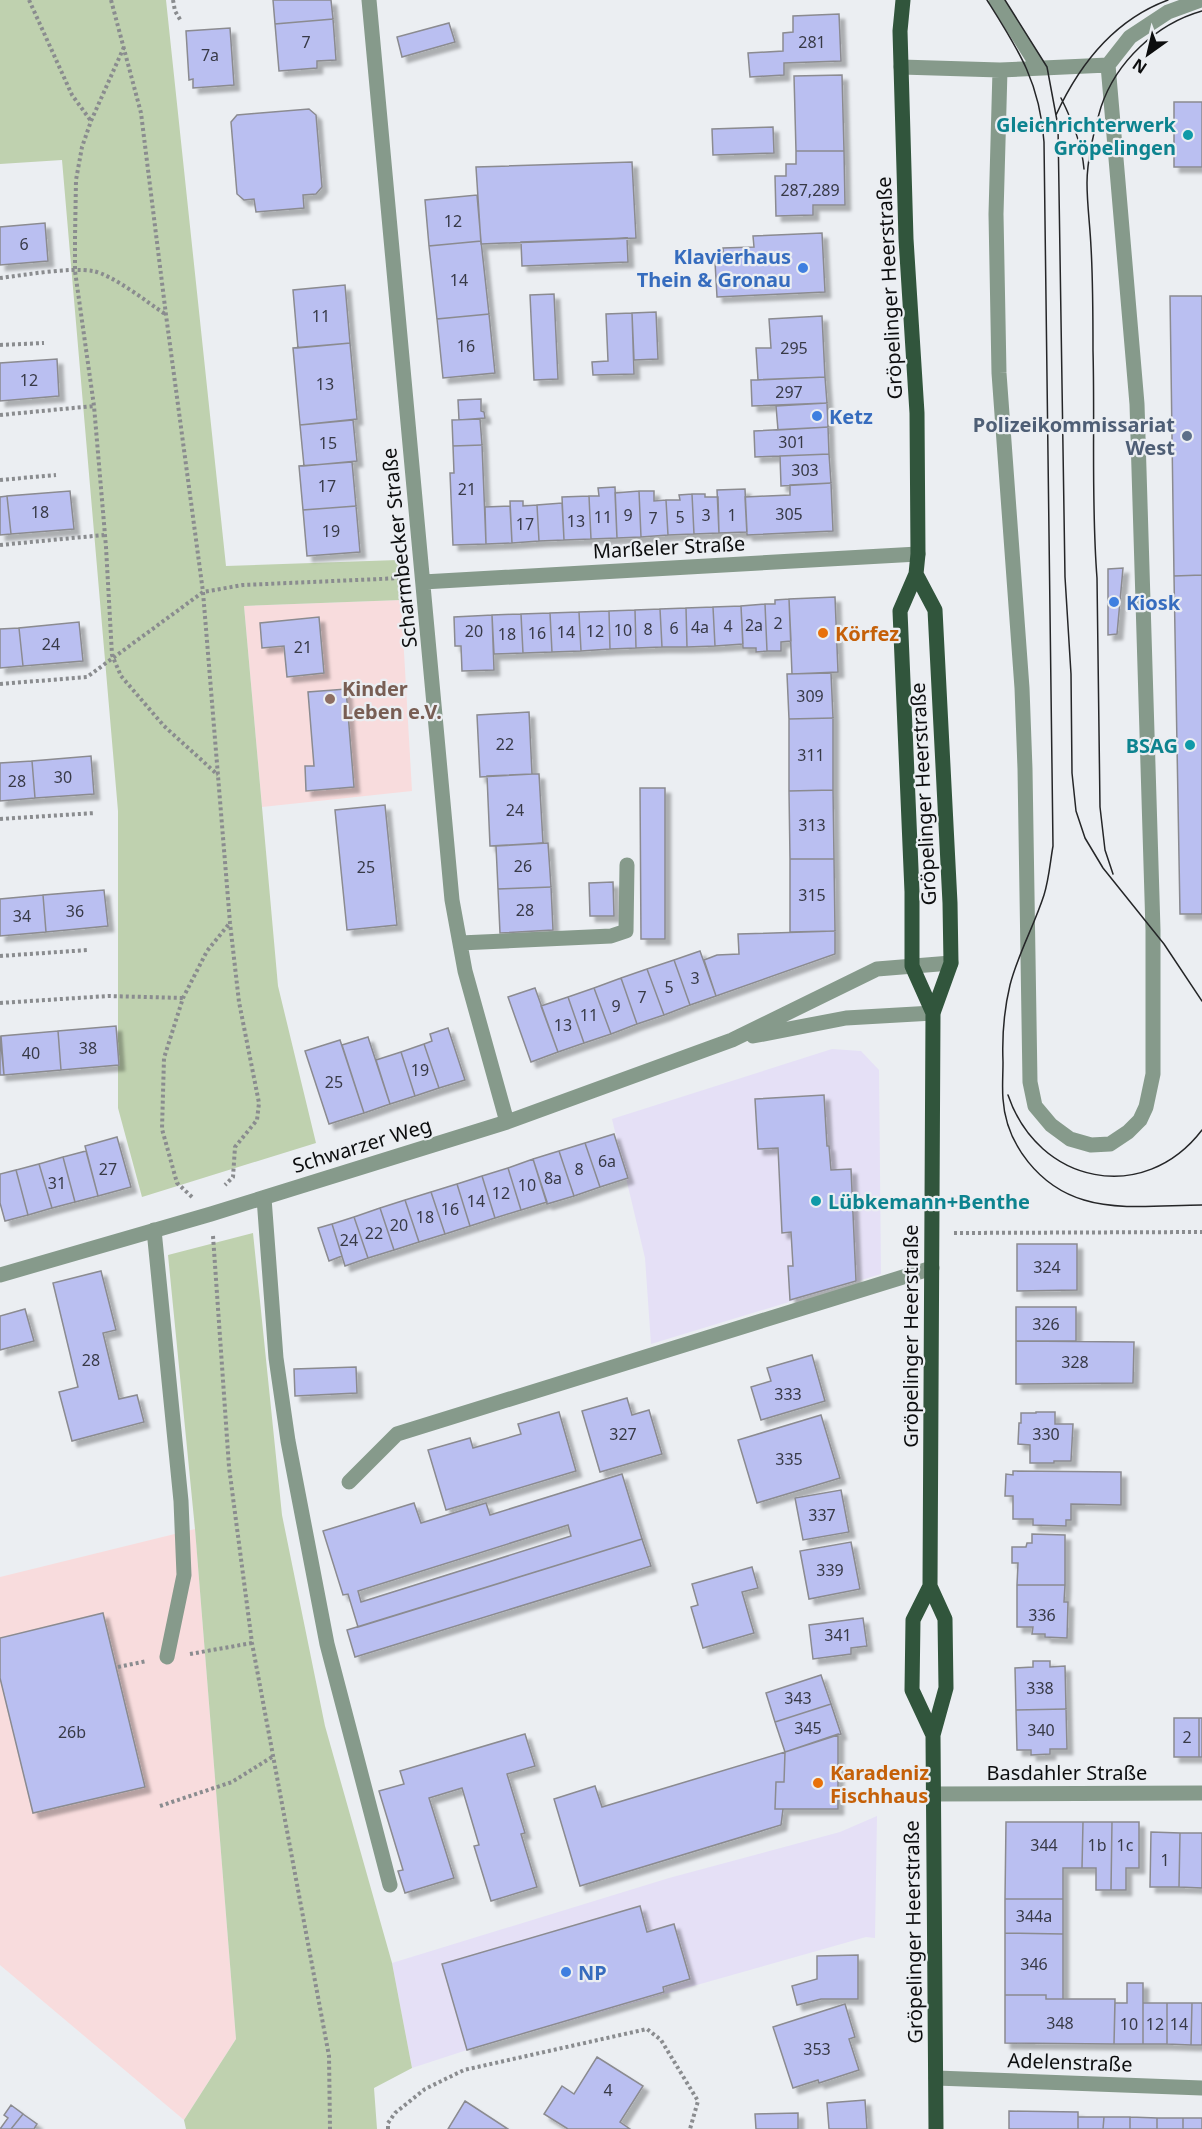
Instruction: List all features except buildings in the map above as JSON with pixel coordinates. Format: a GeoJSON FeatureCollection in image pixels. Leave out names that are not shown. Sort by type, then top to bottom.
{"type":"FeatureCollection","features":[{"type":"Feature","properties":{"kind":"main road","name":"Gröpelinger Heerstraße"},"geometry":{"type":"LineString","coordinates":[[903,0],[900,31],[906,239],[917,414],[918,554],[916,574],[900,611],[912,892],[912,966],[933,1013]]}},
{"type":"Feature","properties":{"kind":"main road","name":"Gröpelinger Heerstraße"},"geometry":{"type":"LineString","coordinates":[[916,574],[935,610],[950,893],[951,963],[933,1013],[930,1586],[945,1619],[946,1688],[933,1735],[936,2129]]}},
{"type":"Feature","properties":{"kind":"main road","name":"Gröpelinger Heerstraße"},"geometry":{"type":"LineString","coordinates":[[930,1586],[913,1620],[912,1690],[933,1735]]}},
{"type":"Feature","properties":{"kind":"street","name":"Scharmbecker Straße"},"geometry":{"type":"LineString","coordinates":[[369,0],[452,900],[465,971],[507,1122]]}},
{"type":"Feature","properties":{"kind":"street"},"geometry":{"type":"LineString","coordinates":[[996,0],[1039,68]]}},
{"type":"Feature","properties":{"kind":"street"},"geometry":{"type":"LineString","coordinates":[[1000,70],[996,214],[999,373],[1023,723],[1030,1082],[1035,1106],[1051,1125],[1070,1139],[1091,1145],[1110,1144],[1128,1132],[1140,1120],[1146,1107],[1154,1074],[1153,930],[1137,404],[1108,65],[1130,37],[1168,12],[1201,0]]}},
{"type":"Feature","properties":{"kind":"street"},"geometry":{"type":"LineString","coordinates":[[901,67],[1000,70],[1108,65]]}},
{"type":"Feature","properties":{"kind":"street","name":"Marßeler Straße"},"geometry":{"type":"LineString","coordinates":[[423,582],[918,554]]}},
{"type":"Feature","properties":{"kind":"street"},"geometry":{"type":"LineString","coordinates":[[460,943],[610,936],[626,931],[627,865]]}},
{"type":"Feature","properties":{"kind":"street","name":"Schwarzer Weg"},"geometry":{"type":"LineString","coordinates":[[0,1275],[211,1214],[507,1122],[732,1040],[878,969],[951,963]]}},
{"type":"Feature","properties":{"kind":"street","name":"Schwarzer Weg"},"geometry":{"type":"LineString","coordinates":[[732,1040],[846,1018],[933,1013]]}},
{"type":"Feature","properties":{"kind":"street"},"geometry":{"type":"LineString","coordinates":[[264,1198],[276,1358],[288,1442],[327,1644],[390,1885]]}},
{"type":"Feature","properties":{"kind":"street"},"geometry":{"type":"LineString","coordinates":[[154,1230],[181,1501],[184,1575],[167,1657]]}},
{"type":"Feature","properties":{"kind":"street"},"geometry":{"type":"LineString","coordinates":[[349,1482],[397,1434],[932,1268]]}},
{"type":"Feature","properties":{"kind":"street","name":"Basdahler Straße"},"geometry":{"type":"LineString","coordinates":[[933,1794],[1202,1792]]}},
{"type":"Feature","properties":{"kind":"street","name":"Adelenstraße"},"geometry":{"type":"LineString","coordinates":[[936,2078],[1202,2088]]}},
{"type":"Feature","properties":{"kind":"path"},"geometry":{"type":"LineString","coordinates":[[29,0],[72,94],[91,121]]}},
{"type":"Feature","properties":{"kind":"path"},"geometry":{"type":"LineString","coordinates":[[111,0],[141,113],[204,592],[230,923],[239,1002],[259,1103],[257,1120],[235,1147],[233,1178],[217,1191],[211,1214],[229,1467],[254,1663],[329,2056],[330,2129]]}},
{"type":"Feature","properties":{"kind":"path"},"geometry":{"type":"LineString","coordinates":[[173,0],[175,11],[181,21]]}},
{"type":"Feature","properties":{"kind":"path"},"geometry":{"type":"LineString","coordinates":[[124,46],[91,121],[82,147],[76,180],[75,271],[94,406],[112,655],[121,676],[164,726],[218,775]]}},
{"type":"Feature","properties":{"kind":"path"},"geometry":{"type":"LineString","coordinates":[[0,278],[75,271],[95,272],[109,278],[166,315]]}},
{"type":"Feature","properties":{"kind":"path"},"geometry":{"type":"LineString","coordinates":[[0,345],[44,343]]}},
{"type":"Feature","properties":{"kind":"path"},"geometry":{"type":"LineString","coordinates":[[0,415],[94,406]]}},
{"type":"Feature","properties":{"kind":"path"},"geometry":{"type":"LineString","coordinates":[[0,480],[56,475]]}},
{"type":"Feature","properties":{"kind":"path"},"geometry":{"type":"LineString","coordinates":[[0,545],[104,535]]}},
{"type":"Feature","properties":{"kind":"path"},"geometry":{"type":"LineString","coordinates":[[0,684],[87,677],[204,592],[243,585],[399,577],[423,582]]}},
{"type":"Feature","properties":{"kind":"path"},"geometry":{"type":"LineString","coordinates":[[0,819],[95,813]]}},
{"type":"Feature","properties":{"kind":"path"},"geometry":{"type":"LineString","coordinates":[[211,1214],[177,1183],[162,1129],[164,1058],[183,998],[207,951],[230,923]]}},
{"type":"Feature","properties":{"kind":"path"},"geometry":{"type":"LineString","coordinates":[[0,956],[88,950]]}},
{"type":"Feature","properties":{"kind":"path"},"geometry":{"type":"LineString","coordinates":[[0,1003],[108,996],[183,998]]}},
{"type":"Feature","properties":{"kind":"path"},"geometry":{"type":"LineString","coordinates":[[932,1233],[1202,1232]]}},
{"type":"Feature","properties":{"kind":"path"},"geometry":{"type":"LineString","coordinates":[[160,1806],[232,1782],[272,1757]]}},
{"type":"Feature","properties":{"kind":"path"},"geometry":{"type":"LineString","coordinates":[[388,2129],[388,2123],[395,2113],[425,2089],[464,2070],[647,2029],[661,2040],[698,2101],[690,2129]]}},
{"type":"Feature","properties":{"kind":"shaded area","name":"Kinder Leben e.V."},"geometry":{"type":"Polygon","coordinates":[[[401,600],[412,791],[262,807],[244,606],[401,600]]]}},
{"type":"Feature","properties":{"kind":"shaded area"},"geometry":{"type":"Polygon","coordinates":[[[832,1049],[861,1051],[879,1070],[881,1274],[651,1344],[645,1258],[612,1119],[832,1049]]]}},
{"type":"Feature","properties":{"kind":"shaded area"},"geometry":{"type":"Polygon","coordinates":[[[195,1529],[236,2039],[184,2120],[0,1965],[0,1577],[195,1529]]]}},
{"type":"Feature","properties":{"kind":"shaded area"},"geometry":{"type":"Polygon","coordinates":[[[877,1816],[875,1938],[866,1937],[467,2050],[412,2068],[392,1963],[669,1878],[840,1832],[877,1816]]]}},
{"type":"Feature","properties":{"kind":"green space"},"geometry":{"type":"Polygon","coordinates":[[[0,0],[166,0],[226,566],[398,560],[401,600],[244,606],[278,986],[316,1143],[142,1197],[118,1108],[118,811],[62,160],[0,164],[0,0]]]}},
{"type":"Feature","properties":{"kind":"green space"},"geometry":{"type":"Polygon","coordinates":[[[253,1233],[282,1515],[325,1726],[392,1963],[412,2068],[374,2088],[377,2129],[186,2129],[184,2120],[236,2039],[195,1529],[168,1255],[253,1233]]]}},
{"type":"Feature","properties":{"kind":"tram line"},"geometry":{"type":"LineString","coordinates":[[987,0],[1026,67],[1038,101],[1044,142],[1053,846],[1044,895],[1013,974],[1006,1004],[1003,1033],[1003,1099],[1006,1116],[1018,1148],[1028,1162],[1053,1185],[1068,1194],[1084,1200],[1112,1205],[1142,1207],[1202,1205]]}},
{"type":"Feature","properties":{"kind":"tram line"},"geometry":{"type":"LineString","coordinates":[[1005,0],[1047,67],[1058,126],[1065,577],[1071,674],[1072,773],[1076,811],[1085,838],[1103,868],[1164,944],[1202,1001]]}},
{"type":"Feature","properties":{"kind":"tram line"},"geometry":{"type":"LineString","coordinates":[[1056,115],[1076,79],[1100,46],[1131,19],[1168,0]]}},
{"type":"Feature","properties":{"kind":"tram line"},"geometry":{"type":"LineString","coordinates":[[1113,874],[1105,850],[1100,807],[1093,286],[1087,174],[1093,135],[1101,107],[1108,90],[1127,60],[1154,35],[1169,25],[1202,11]]}},
{"type":"Feature","properties":{"kind":"tram line"},"geometry":{"type":"LineString","coordinates":[[1061,98],[1076,132],[1084,169]]}},
{"type":"Feature","properties":{"kind":"tram line"},"geometry":{"type":"LineString","coordinates":[[1008,1095],[1023,1125],[1043,1149],[1067,1165],[1094,1174],[1123,1176],[1151,1169],[1178,1154],[1202,1130]]}},
{"type":"Feature","properties":{"kind":"place","name":"Gleichrichterwerk Gröpelingen"},"geometry":{"type":"Point","coordinates":[1188,135]}},
{"type":"Feature","properties":{"kind":"place","name":"Klavierhaus Thein & Gronau"},"geometry":{"type":"Point","coordinates":[803,268]}},
{"type":"Feature","properties":{"kind":"place","name":"Ketz"},"geometry":{"type":"Point","coordinates":[817,416]}},
{"type":"Feature","properties":{"kind":"place","name":"Polizeikommissariat West"},"geometry":{"type":"Point","coordinates":[1187,436]}},
{"type":"Feature","properties":{"kind":"place","name":"Kiosk"},"geometry":{"type":"Point","coordinates":[1114,602]}},
{"type":"Feature","properties":{"kind":"place","name":"Körfez"},"geometry":{"type":"Point","coordinates":[823,633]}},
{"type":"Feature","properties":{"kind":"place","name":"Kinder Leben e.V."},"geometry":{"type":"Point","coordinates":[330,699]}},
{"type":"Feature","properties":{"kind":"place","name":"BSAG"},"geometry":{"type":"Point","coordinates":[1190,745]}},
{"type":"Feature","properties":{"kind":"place","name":"Lübkemann+Benthe"},"geometry":{"type":"Point","coordinates":[816,1201]}},
{"type":"Feature","properties":{"kind":"place","name":"Karadeniz Fischhaus"},"geometry":{"type":"Point","coordinates":[818,1783]}},
{"type":"Feature","properties":{"kind":"place","name":"NP"},"geometry":{"type":"Point","coordinates":[566,1972]}}]}
